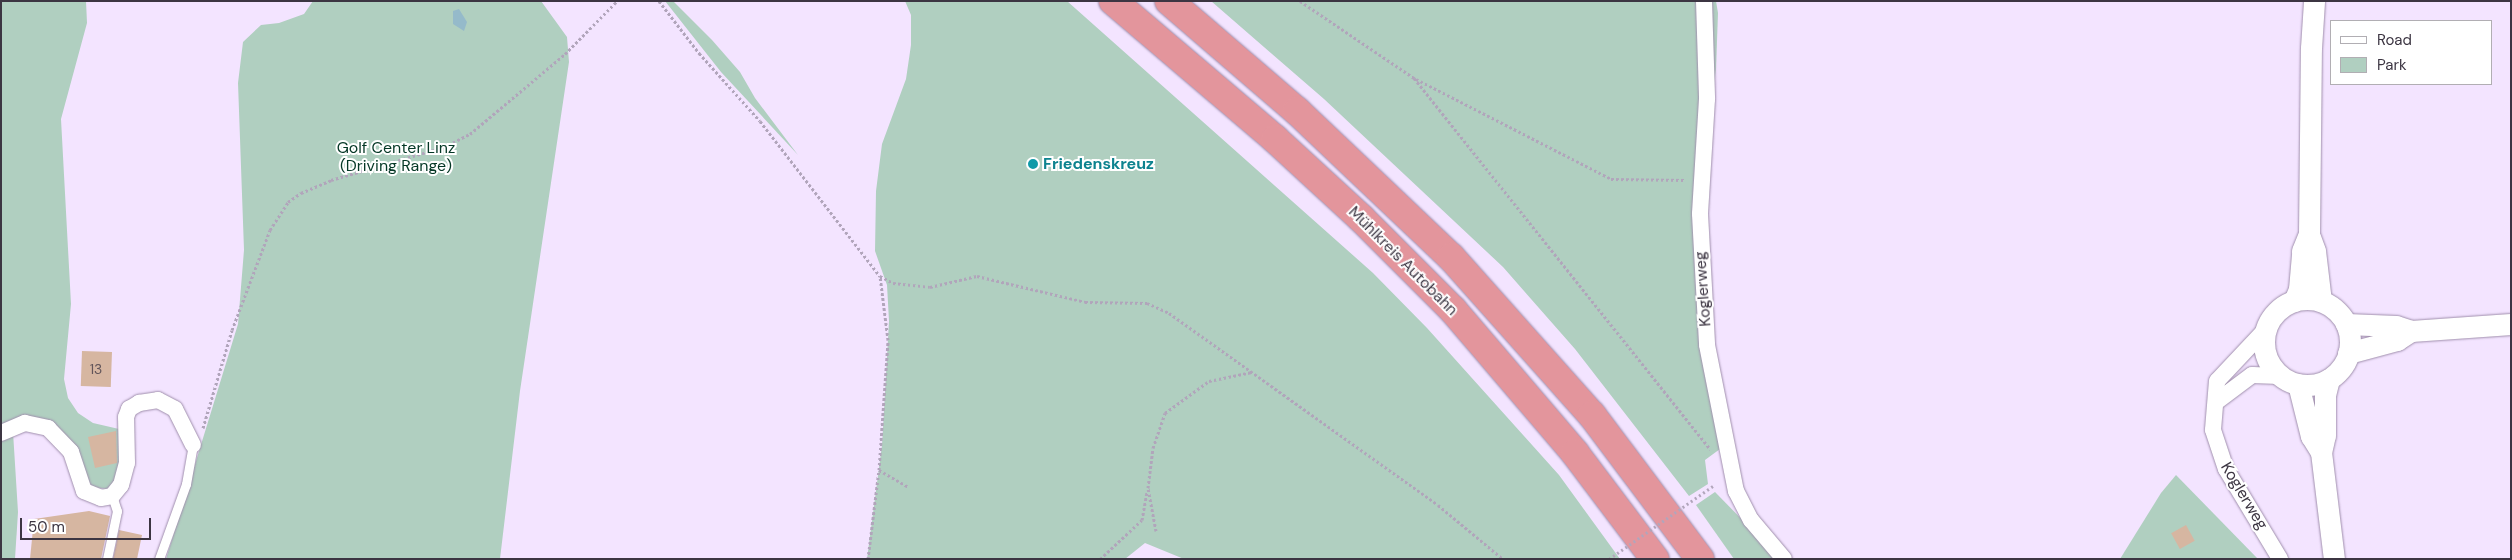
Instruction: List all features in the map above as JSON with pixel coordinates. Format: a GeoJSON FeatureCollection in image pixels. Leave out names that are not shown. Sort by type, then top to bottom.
{"type":"FeatureCollection","features":[{"type":"Feature","properties":{"kind":"highway","name":"Mühlkreis Autobahn"},"geometry":{"type":"LineString","coordinates":[[1113,1],[1282,146],[1361,218],[1454,310],[1575,453],[1655,559]]}},
{"type":"Feature","properties":{"kind":"highway"},"geometry":{"type":"LineString","coordinates":[[1169,1],[1298,111],[1451,257],[1592,415],[1700,559]]}},
{"type":"Feature","properties":{"kind":"street","name":"Koglerweg"},"geometry":{"type":"LineString","coordinates":[[1704,1],[1707,90],[1701,181],[1700,254],[1706,336],[1731,475],[1742,505],[1784,559]]}},
{"type":"Feature","properties":{"kind":"street"},"geometry":{"type":"LineString","coordinates":[[2314,1],[2311,48],[2309,234],[2315,251],[2321,301]]}},
{"type":"Feature","properties":{"kind":"street"},"geometry":{"type":"LineString","coordinates":[[2294,301],[2300,289],[2302,251],[2309,234]]}},
{"type":"Feature","properties":{"kind":"street"},"geometry":{"type":"LineString","coordinates":[[2216,402],[2252,375],[2289,380],[2315,384],[2329,379],[2340,369],[2348,353],[2350,337],[2346,324],[2338,312],[2321,301],[2294,301],[2277,311],[2266,329],[2267,358],[2289,380],[2311,436],[2321,452]]}},
{"type":"Feature","properties":{"kind":"street"},"geometry":{"type":"LineString","coordinates":[[2346,324],[2396,326],[2411,331],[2511,324]]}},
{"type":"Feature","properties":{"kind":"street","name":"Koglerweg"},"geometry":{"type":"LineString","coordinates":[[2266,329],[2221,376],[2214,390],[2216,402],[2214,430],[2221,460],[2280,559]]}},
{"type":"Feature","properties":{"kind":"street"},"geometry":{"type":"LineString","coordinates":[[2348,353],[2397,340],[2411,331]]}},
{"type":"Feature","properties":{"kind":"street"},"geometry":{"type":"LineString","coordinates":[[2329,379],[2325,395],[2325,435],[2321,452],[2334,559]]}},
{"type":"Feature","properties":{"kind":"street"},"geometry":{"type":"LineString","coordinates":[[1,433],[25,423],[48,428],[70,452],[84,491],[101,498],[112,496],[120,485],[127,463],[126,417],[129,409],[139,402],[158,400],[175,409],[193,445]]}},
{"type":"Feature","properties":{"kind":"lane"},"geometry":{"type":"LineString","coordinates":[[159,559],[186,484],[193,445]]}},
{"type":"Feature","properties":{"kind":"lane"},"geometry":{"type":"LineString","coordinates":[[107,559],[117,511],[112,496]]}},
{"type":"Feature","properties":{"kind":"path"},"geometry":{"type":"LineString","coordinates":[[193,445],[201,434],[210,411],[226,347],[263,248],[275,218],[288,202],[301,193],[331,180],[444,147],[470,134],[565,54],[617,1]]}},
{"type":"Feature","properties":{"kind":"path"},"geometry":{"type":"LineString","coordinates":[[659,1],[699,53],[772,136],[880,276],[893,283],[930,287],[977,276],[1085,302],[1147,303],[1169,313],[1438,505],[1503,559]]}},
{"type":"Feature","properties":{"kind":"path"},"geometry":{"type":"LineString","coordinates":[[1300,1],[1414,78],[1611,178],[1701,181]]}},
{"type":"Feature","properties":{"kind":"path"},"geometry":{"type":"LineString","coordinates":[[1414,78],[1731,475]]}},
{"type":"Feature","properties":{"kind":"path"},"geometry":{"type":"LineString","coordinates":[[868,559],[879,470],[888,340],[880,276]]}},
{"type":"Feature","properties":{"kind":"path"},"geometry":{"type":"LineString","coordinates":[[1100,559],[1142,520],[1153,448],[1164,413],[1209,381],[1252,372]]}},
{"type":"Feature","properties":{"kind":"path"},"geometry":{"type":"LineString","coordinates":[[879,470],[909,487]]}},
{"type":"Feature","properties":{"kind":"path"},"geometry":{"type":"LineString","coordinates":[[1609,559],[1714,486]]}},
{"type":"Feature","properties":{"kind":"path"},"geometry":{"type":"LineString","coordinates":[[1148,488],[1156,531]]}},
{"type":"Feature","properties":{"kind":"green space"},"geometry":{"type":"Polygon","coordinates":[[[1,1],[86,1],[87,23],[61,119],[71,304],[64,379],[68,398],[78,413],[93,423],[119,429],[123,439],[118,478],[107,489],[92,487],[59,430],[1,429],[1,1]]]}},
{"type":"Feature","properties":{"kind":"green space","name":"Golf Center Linz (Driving Range)"},"geometry":{"type":"Polygon","coordinates":[[[313,1],[541,1],[567,37],[569,62],[520,391],[500,559],[166,559],[238,324],[244,250],[238,83],[243,42],[261,25],[279,23],[304,14],[313,1]]]}},
{"type":"Feature","properties":{"kind":"green space"},"geometry":{"type":"Polygon","coordinates":[[[665,1],[673,1],[712,40],[740,72],[755,98],[798,155],[721,72],[665,1]]]}},
{"type":"Feature","properties":{"kind":"green space"},"geometry":{"type":"Polygon","coordinates":[[[905,1],[1067,1],[1373,273],[1427,328],[1559,475],[1620,559],[1184,559],[1145,543],[1125,559],[867,559],[882,445],[889,321],[887,285],[875,251],[876,191],[882,144],[906,79],[911,45],[911,15],[905,1]]]}},
{"type":"Feature","properties":{"kind":"green space"},"geometry":{"type":"Polygon","coordinates":[[[1211,1],[1699,1],[1700,137],[1720,449],[1705,460],[1708,484],[1689,496],[1575,349],[1503,267],[1324,99],[1211,1]]]}},
{"type":"Feature","properties":{"kind":"green space"},"geometry":{"type":"Polygon","coordinates":[[[1707,1],[1716,1],[1718,13],[1716,69],[1710,119],[1707,1]]]}},
{"type":"Feature","properties":{"kind":"green space"},"geometry":{"type":"Polygon","coordinates":[[[13,432],[18,512],[15,559],[1,559],[1,438],[13,432]]]}},
{"type":"Feature","properties":{"kind":"green space"},"geometry":{"type":"Polygon","coordinates":[[[2176,475],[2258,559],[2120,559],[2161,493],[2176,475]]]}},
{"type":"Feature","properties":{"kind":"green space"},"geometry":{"type":"Polygon","coordinates":[[[1715,492],[1778,559],[1734,559],[1696,505],[1715,492]]]}},
{"type":"Feature","properties":{"kind":"water"},"geometry":{"type":"Polygon","coordinates":[[[459,9],[467,22],[464,31],[453,24],[453,11],[459,9]]]}},
{"type":"Feature","properties":{"kind":"building"},"geometry":{"type":"Polygon","coordinates":[[[82,351],[112,352],[111,387],[81,386],[82,351]]]}},
{"type":"Feature","properties":{"kind":"building"},"geometry":{"type":"Polygon","coordinates":[[[116,431],[117,463],[95,468],[88,437],[116,431]]]}},
{"type":"Feature","properties":{"kind":"building"},"geometry":{"type":"Polygon","coordinates":[[[89,511],[110,516],[101,559],[30,559],[34,519],[89,511]]]}},
{"type":"Feature","properties":{"kind":"building"},"geometry":{"type":"Polygon","coordinates":[[[2186,525],[2195,541],[2180,549],[2171,533],[2186,525]]]}},
{"type":"Feature","properties":{"kind":"building"},"geometry":{"type":"Polygon","coordinates":[[[119,530],[142,535],[137,559],[113,559],[119,530]]]}},
{"type":"Feature","properties":{"kind":"place","name":"Friedenskreuz"},"geometry":{"type":"Point","coordinates":[1033,164]}}]}
